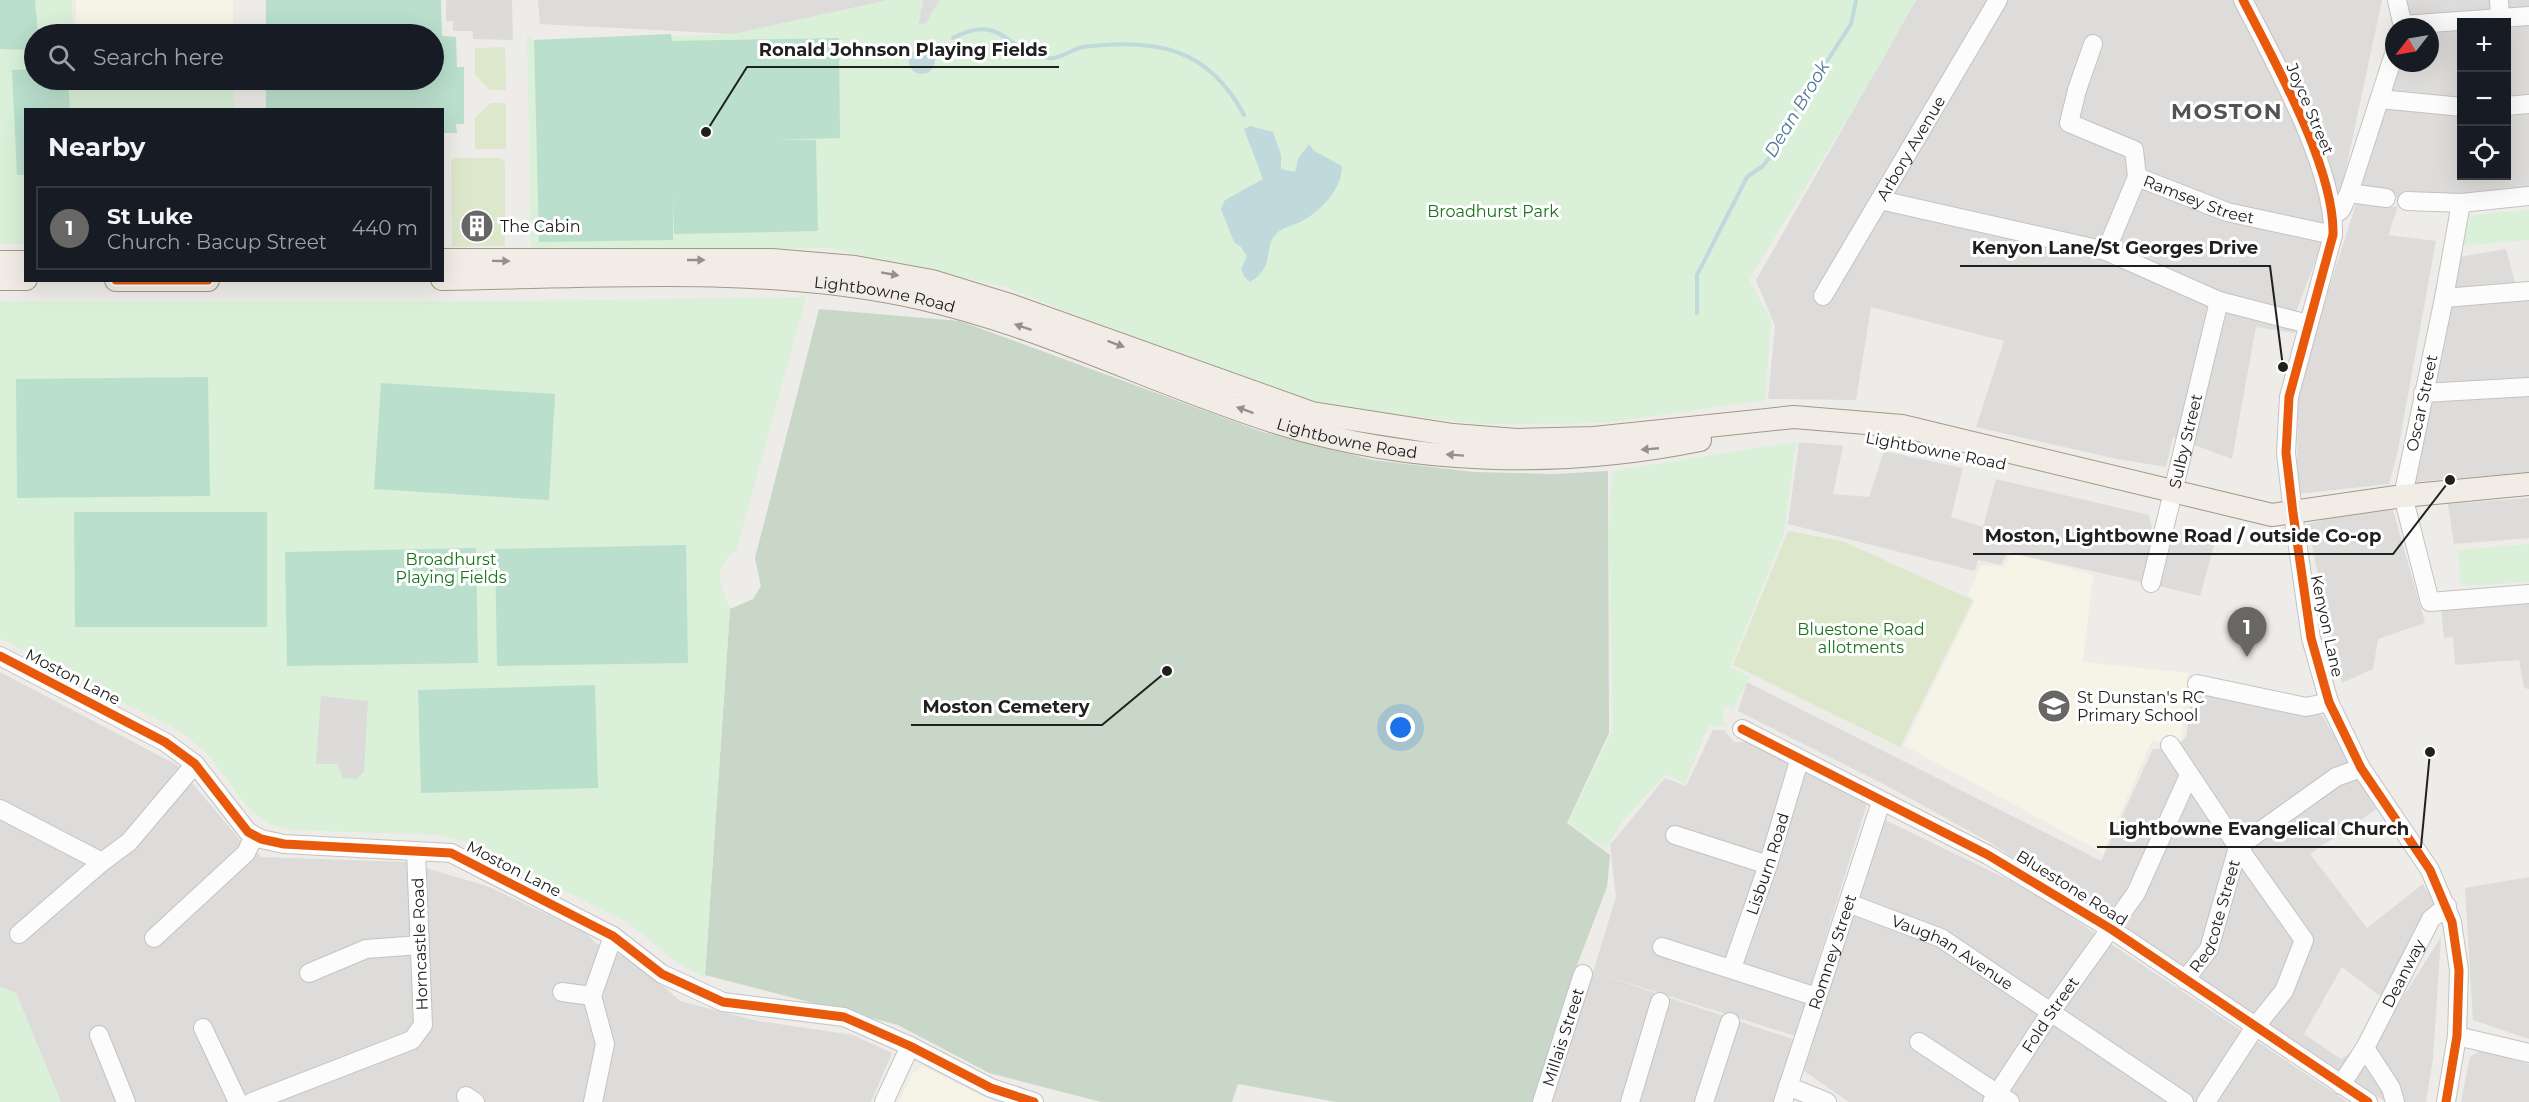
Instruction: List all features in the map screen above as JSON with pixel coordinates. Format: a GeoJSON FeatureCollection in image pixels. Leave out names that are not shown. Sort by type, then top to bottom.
{"type":"FeatureCollection","features":[{"type":"Feature","properties":{"kind":"main road","name":"Lightbowne Road"},"geometry":{"type":"LineString","coordinates":[[444,260],[772,260],[855,267],[932,281],[1013,306],[1312,413],[1453,435],[1517,440],[1594,438],[1794,417],[1824,417],[1902,426],[2173,496]]}},
{"type":"Feature","properties":{"kind":"main road"},"geometry":{"type":"LineString","coordinates":[[0,262],[24,262]]}},
{"type":"Feature","properties":{"kind":"main road","name":"Lightbowne Road"},"geometry":{"type":"LineString","coordinates":[[444,279],[746,277],[866,288],[988,315],[1279,423],[1338,438],[1417,453],[1540,458],[1658,448],[1726,435],[1793,429],[1822,431],[1901,441],[2264,513],[2293,513],[2403,496],[2529,483]]}},
{"type":"Feature","properties":{"kind":"main road"},"geometry":{"type":"LineString","coordinates":[[0,279],[24,279]]}},
{"type":"Feature","properties":{"kind":"street","name":"Arbory Avenue"},"geometry":{"type":"LineString","coordinates":[[1823,296],[1998,0]]}},
{"type":"Feature","properties":{"kind":"street","name":"Joyce Street"},"geometry":{"type":"LineString","coordinates":[[2244,0],[2299,112],[2334,215],[2333,236]]}},
{"type":"Feature","properties":{"kind":"street"},"geometry":{"type":"LineString","coordinates":[[2397,0],[2401,18]]}},
{"type":"Feature","properties":{"kind":"street"},"geometry":{"type":"LineString","coordinates":[[2499,0],[2500,18]]}},
{"type":"Feature","properties":{"kind":"street"},"geometry":{"type":"LineString","coordinates":[[2510,18],[2529,16]]}},
{"type":"Feature","properties":{"kind":"street"},"geometry":{"type":"LineString","coordinates":[[2439,23],[2457,22]]}},
{"type":"Feature","properties":{"kind":"street"},"geometry":{"type":"LineString","coordinates":[[2093,44],[2077,90],[2069,123],[2134,150],[2137,177],[2106,251]]}},
{"type":"Feature","properties":{"kind":"street"},"geometry":{"type":"LineString","coordinates":[[2334,215],[2341,210],[2349,193],[2388,72]]}},
{"type":"Feature","properties":{"kind":"street"},"geometry":{"type":"LineString","coordinates":[[2380,99],[2457,107]]}},
{"type":"Feature","properties":{"kind":"street"},"geometry":{"type":"LineString","coordinates":[[2511,106],[2529,104]]}},
{"type":"Feature","properties":{"kind":"street","name":"Ramsey Street"},"geometry":{"type":"LineString","coordinates":[[2137,177],[2228,212],[2333,236]]}},
{"type":"Feature","properties":{"kind":"street"},"geometry":{"type":"LineString","coordinates":[[2349,193],[2386,198]]}},
{"type":"Feature","properties":{"kind":"street"},"geometry":{"type":"LineString","coordinates":[[2407,201],[2461,203],[2529,196]]}},
{"type":"Feature","properties":{"kind":"street"},"geometry":{"type":"LineString","coordinates":[[1880,200],[2106,251],[2219,301],[2308,324]]}},
{"type":"Feature","properties":{"kind":"street","name":"Oscar Street"},"geometry":{"type":"LineString","coordinates":[[2461,203],[2403,496],[2430,602],[2529,594]]}},
{"type":"Feature","properties":{"kind":"street","name":"Kenyon Lane"},"geometry":{"type":"LineString","coordinates":[[2333,236],[2289,396],[2286,453],[2293,513],[2311,638],[2329,702],[2361,768],[2430,870],[2447,906],[2456,938],[2459,970],[2457,1036],[2446,1102]]}},
{"type":"Feature","properties":{"kind":"street"},"geometry":{"type":"LineString","coordinates":[[2444,298],[2529,291]]}},
{"type":"Feature","properties":{"kind":"street","name":"Sulby Street"},"geometry":{"type":"LineString","coordinates":[[2151,583],[2219,301]]}},
{"type":"Feature","properties":{"kind":"street"},"geometry":{"type":"LineString","coordinates":[[2423,393],[2529,387]]}},
{"type":"Feature","properties":{"kind":"street","name":"Moston Lane"},"geometry":{"type":"LineString","coordinates":[[0,656],[165,742],[195,764],[238,822],[255,836],[284,844],[451,853],[613,936],[662,974],[723,1002],[844,1017],[910,1046],[991,1088],[1034,1102]]}},
{"type":"Feature","properties":{"kind":"street"},"geometry":{"type":"LineString","coordinates":[[2197,684],[2306,707],[2329,702]]}},
{"type":"Feature","properties":{"kind":"street","name":"Bluestone Road"},"geometry":{"type":"LineString","coordinates":[[1742,729],[1799,761],[1988,855],[2110,929],[2368,1102]]}},
{"type":"Feature","properties":{"kind":"street"},"geometry":{"type":"LineString","coordinates":[[2170,745],[2238,848],[2304,940],[2284,991],[2255,1027],[2206,1102]]}},
{"type":"Feature","properties":{"kind":"street","name":"Lisburn Road"},"geometry":{"type":"LineString","coordinates":[[1732,968],[1768,865],[1799,761]]}},
{"type":"Feature","properties":{"kind":"street"},"geometry":{"type":"LineString","coordinates":[[19,934],[102,862],[129,842],[195,764]]}},
{"type":"Feature","properties":{"kind":"street"},"geometry":{"type":"LineString","coordinates":[[2238,848],[2336,777],[2361,768]]}},
{"type":"Feature","properties":{"kind":"street","name":"Fold Street"},"geometry":{"type":"LineString","coordinates":[[2000,1099],[2050,1012],[2136,893],[2189,775]]}},
{"type":"Feature","properties":{"kind":"street","name":"Romney Street"},"geometry":{"type":"LineString","coordinates":[[1786,1094],[1881,802]]}},
{"type":"Feature","properties":{"kind":"street"},"geometry":{"type":"LineString","coordinates":[[0,809],[102,862]]}},
{"type":"Feature","properties":{"kind":"street"},"geometry":{"type":"LineString","coordinates":[[154,938],[246,853],[255,836]]}},
{"type":"Feature","properties":{"kind":"street"},"geometry":{"type":"LineString","coordinates":[[1675,836],[1768,865]]}},
{"type":"Feature","properties":{"kind":"street","name":"Redcote Street"},"geometry":{"type":"LineString","coordinates":[[2186,980],[2209,949],[2238,848]]}},
{"type":"Feature","properties":{"kind":"street","name":"Horncastle Road"},"geometry":{"type":"LineString","coordinates":[[252,1102],[412,1040],[423,1025],[416,852]]}},
{"type":"Feature","properties":{"kind":"street","name":"Vaughan Avenue"},"geometry":{"type":"LineString","coordinates":[[1848,903],[1941,938],[2184,1102]]}},
{"type":"Feature","properties":{"kind":"street","name":"Deanway"},"geometry":{"type":"LineString","coordinates":[[2341,1085],[2365,1048],[2431,919],[2447,906]]}},
{"type":"Feature","properties":{"kind":"street"},"geometry":{"type":"LineString","coordinates":[[593,1102],[605,1044],[592,996],[613,936]]}},
{"type":"Feature","properties":{"kind":"street"},"geometry":{"type":"LineString","coordinates":[[309,973],[366,949],[420,945]]}},
{"type":"Feature","properties":{"kind":"street"},"geometry":{"type":"LineString","coordinates":[[1662,947],[1817,997]]}},
{"type":"Feature","properties":{"kind":"street","name":"Millais Street"},"geometry":{"type":"LineString","coordinates":[[1542,1102],[1583,974]]}},
{"type":"Feature","properties":{"kind":"street"},"geometry":{"type":"LineString","coordinates":[[562,992],[592,996]]}},
{"type":"Feature","properties":{"kind":"street"},"geometry":{"type":"LineString","coordinates":[[1630,1102],[1660,1002]]}},
{"type":"Feature","properties":{"kind":"street"},"geometry":{"type":"LineString","coordinates":[[1704,1102],[1730,1022]]}},
{"type":"Feature","properties":{"kind":"street"},"geometry":{"type":"LineString","coordinates":[[203,1028],[238,1102]]}},
{"type":"Feature","properties":{"kind":"street"},"geometry":{"type":"LineString","coordinates":[[99,1035],[126,1102]]}},
{"type":"Feature","properties":{"kind":"street"},"geometry":{"type":"LineString","coordinates":[[2457,1036],[2529,1053]]}},
{"type":"Feature","properties":{"kind":"street"},"geometry":{"type":"LineString","coordinates":[[1919,1042],[2000,1099]]}},
{"type":"Feature","properties":{"kind":"street"},"geometry":{"type":"LineString","coordinates":[[884,1102],[910,1046]]}},
{"type":"Feature","properties":{"kind":"street"},"geometry":{"type":"LineString","coordinates":[[2365,1048],[2391,1088],[2395,1102]]}},
{"type":"Feature","properties":{"kind":"street"},"geometry":{"type":"LineString","coordinates":[[1786,1094],[1827,1102]]}},
{"type":"Feature","properties":{"kind":"shaded area"},"geometry":{"type":"Polygon","coordinates":[[[76,0],[233,0],[233,24],[76,24],[76,0]]]}},
{"type":"Feature","properties":{"kind":"shaded area"},"geometry":{"type":"Polygon","coordinates":[[[446,0],[512,0],[513,40],[473,39],[473,31],[453,31],[453,21],[446,21],[446,0]]]}},
{"type":"Feature","properties":{"kind":"shaded area"},"geometry":{"type":"Polygon","coordinates":[[[538,0],[889,0],[734,34],[540,24],[538,0]]]}},
{"type":"Feature","properties":{"kind":"shaded area"},"geometry":{"type":"Polygon","coordinates":[[[923,0],[940,0],[926,23],[918,26],[923,0]]]}},
{"type":"Feature","properties":{"kind":"shaded area"},"geometry":{"type":"Polygon","coordinates":[[[1916,0],[2382,0],[2341,192],[2296,312],[2295,333],[2256,327],[2232,459],[2173,437],[2166,467],[2117,459],[1976,427],[2004,341],[1871,307],[1856,400],[1768,399],[1775,326],[1756,280],[1916,0]]]}},
{"type":"Feature","properties":{"kind":"shaded area"},"geometry":{"type":"Polygon","coordinates":[[[2405,0],[2529,0],[2529,197],[2403,199],[2355,183],[2398,72],[2439,72],[2439,18],[2409,18],[2405,0]]]}},
{"type":"Feature","properties":{"kind":"shaded area"},"geometry":{"type":"Polygon","coordinates":[[[2356,204],[2398,207],[2388,235],[2436,241],[2398,450],[2389,484],[2297,494],[2298,386],[2356,204]]]}},
{"type":"Feature","properties":{"kind":"shaded area"},"geometry":{"type":"Polygon","coordinates":[[[2506,249],[2517,289],[2529,287],[2529,472],[2403,483],[2448,259],[2506,249]]]}},
{"type":"Feature","properties":{"kind":"shaded area"},"geometry":{"type":"Polygon","coordinates":[[[1799,442],[1843,446],[1833,494],[1869,497],[1884,451],[1963,468],[1951,517],[1983,527],[1996,479],[2149,515],[2153,533],[2145,583],[2008,552],[2001,565],[1978,560],[1975,571],[1788,524],[1799,442]]]}},
{"type":"Feature","properties":{"kind":"shaded area"},"geometry":{"type":"Polygon","coordinates":[[[2529,498],[2529,538],[2454,544],[2448,504],[2529,498]]]}},
{"type":"Feature","properties":{"kind":"shaded area"},"geometry":{"type":"Polygon","coordinates":[[[2393,510],[2425,623],[2378,639],[2373,669],[2342,683],[2307,524],[2334,517],[2393,510]]]}},
{"type":"Feature","properties":{"kind":"shaded area"},"geometry":{"type":"Polygon","coordinates":[[[2174,530],[2215,542],[2200,596],[2159,586],[2174,530]]]}},
{"type":"Feature","properties":{"kind":"shaded area","name":"St Dunstan's RC Primary School"},"geometry":{"type":"Polygon","coordinates":[[[2012,553],[2093,575],[2083,662],[2188,673],[2181,739],[2169,746],[2152,740],[2103,853],[1904,745],[1975,600],[1968,595],[1981,565],[2004,567],[2012,553]]]}},
{"type":"Feature","properties":{"kind":"shaded area"},"geometry":{"type":"Polygon","coordinates":[[[2529,602],[2529,689],[2524,688],[2519,660],[2455,665],[2453,637],[2444,638],[2441,609],[2529,602]]]}},
{"type":"Feature","properties":{"kind":"shaded area"},"geometry":{"type":"Polygon","coordinates":[[[0,672],[177,765],[240,840],[262,857],[407,862],[489,887],[584,932],[596,943],[640,965],[680,1001],[758,1021],[853,1035],[892,1053],[871,1102],[61,1102],[16,993],[0,987],[0,672]]]}},
{"type":"Feature","properties":{"kind":"shaded area"},"geometry":{"type":"Polygon","coordinates":[[[1747,682],[2101,861],[2153,749],[2175,748],[2186,737],[2193,689],[2322,715],[2377,809],[2310,854],[2367,928],[2423,884],[2435,903],[2384,999],[2342,967],[2304,1034],[2341,1059],[2381,1032],[2441,937],[2433,1058],[2426,1102],[2386,1102],[1989,842],[1893,789],[1738,711],[1747,682]]]}},
{"type":"Feature","properties":{"kind":"shaded area"},"geometry":{"type":"Polygon","coordinates":[[[321,696],[368,701],[364,772],[356,779],[343,778],[337,764],[316,764],[321,696]]]}},
{"type":"Feature","properties":{"kind":"shaded area"},"geometry":{"type":"Polygon","coordinates":[[[1713,730],[1724,730],[1734,742],[1753,742],[1867,804],[1795,1036],[1593,972],[1616,897],[1610,845],[1665,778],[1686,786],[1713,730]]]}},
{"type":"Feature","properties":{"kind":"shaded area"},"geometry":{"type":"Polygon","coordinates":[[[1881,818],[2030,890],[2348,1102],[1849,1102],[1798,1067],[1852,922],[1881,818]]]}},
{"type":"Feature","properties":{"kind":"shaded area"},"geometry":{"type":"Polygon","coordinates":[[[2529,877],[2529,1039],[2473,1020],[2465,888],[2529,877]]]}},
{"type":"Feature","properties":{"kind":"shaded area"},"geometry":{"type":"Polygon","coordinates":[[[1593,972],[1795,1040],[1775,1102],[1551,1102],[1593,972]]]}},
{"type":"Feature","properties":{"kind":"shaded area"},"geometry":{"type":"Polygon","coordinates":[[[2481,1050],[2529,1064],[2529,1102],[2461,1102],[2470,1057],[2481,1050]]]}},
{"type":"Feature","properties":{"kind":"shaded area"},"geometry":{"type":"Polygon","coordinates":[[[921,1067],[994,1102],[899,1102],[912,1074],[921,1067]]]}},
{"type":"Feature","properties":{"kind":"green space"},"geometry":{"type":"Polygon","coordinates":[[[0,0],[72,0],[73,24],[24,24],[24,90],[234,90],[234,108],[24,108],[24,244],[0,244],[0,0]]]}},
{"type":"Feature","properties":{"kind":"green space"},"geometry":{"type":"Polygon","coordinates":[[[0,0],[35,0],[37,24],[24,24],[24,50],[0,49],[0,0]]]}},
{"type":"Feature","properties":{"kind":"green space"},"geometry":{"type":"Polygon","coordinates":[[[266,0],[441,0],[442,24],[266,24],[266,0]]]}},
{"type":"Feature","properties":{"kind":"green space","name":"Broadhurst Park"},"geometry":{"type":"Polygon","coordinates":[[[889,0],[923,0],[918,26],[926,23],[940,0],[1915,0],[1884,58],[1749,280],[1771,321],[1765,400],[1606,423],[1480,424],[1349,409],[1262,388],[1005,287],[829,248],[561,252],[531,247],[527,35],[534,40],[734,34],[889,0]]]}},
{"type":"Feature","properties":{"kind":"green space"},"geometry":{"type":"Polygon","coordinates":[[[671,34],[672,41],[839,38],[840,138],[775,140],[816,140],[818,231],[674,234],[673,195],[673,240],[539,242],[534,40],[671,34]]]}},
{"type":"Feature","properties":{"kind":"green space"},"geometry":{"type":"Polygon","coordinates":[[[444,36],[456,37],[457,67],[464,67],[464,124],[456,124],[457,133],[444,133],[444,108],[266,108],[266,90],[444,90],[444,36]]]}},
{"type":"Feature","properties":{"kind":"green space"},"geometry":{"type":"Polygon","coordinates":[[[505,47],[506,90],[490,90],[475,75],[475,48],[505,47]]]}},
{"type":"Feature","properties":{"kind":"green space"},"geometry":{"type":"Polygon","coordinates":[[[24,69],[24,90],[69,90],[70,108],[24,108],[24,175],[17,175],[12,70],[24,69]]]}},
{"type":"Feature","properties":{"kind":"green space"},"geometry":{"type":"Polygon","coordinates":[[[491,103],[506,103],[506,149],[475,149],[475,118],[491,103]]]}},
{"type":"Feature","properties":{"kind":"green space"},"geometry":{"type":"Polygon","coordinates":[[[455,158],[499,158],[505,162],[505,246],[452,247],[451,161],[455,158]]]}},
{"type":"Feature","properties":{"kind":"green space"},"geometry":{"type":"Polygon","coordinates":[[[2529,210],[2529,240],[2458,246],[2464,216],[2529,210]]]}},
{"type":"Feature","properties":{"kind":"green space","name":"Broadhurst Playing Fields"},"geometry":{"type":"Polygon","coordinates":[[[806,297],[736,551],[728,557],[721,570],[721,585],[730,609],[705,975],[703,977],[671,958],[630,924],[475,845],[438,835],[293,830],[275,826],[249,808],[210,757],[181,733],[0,638],[0,301],[533,301],[806,297]]]}},
{"type":"Feature","properties":{"kind":"green space"},"geometry":{"type":"Polygon","coordinates":[[[819,309],[960,321],[1263,432],[1373,460],[1474,472],[1553,474],[1608,471],[1609,733],[1567,823],[1610,855],[1607,887],[1577,965],[1533,1102],[1336,1102],[1238,1084],[1232,1102],[1101,1102],[989,1073],[898,1025],[705,975],[730,609],[753,599],[761,586],[755,558],[819,309]]]}},
{"type":"Feature","properties":{"kind":"green space"},"geometry":{"type":"Polygon","coordinates":[[[208,377],[210,496],[17,498],[16,379],[208,377]]]}},
{"type":"Feature","properties":{"kind":"green space"},"geometry":{"type":"Polygon","coordinates":[[[381,383],[555,394],[549,500],[374,489],[381,383]]]}},
{"type":"Feature","properties":{"kind":"green space"},"geometry":{"type":"Polygon","coordinates":[[[1796,442],[1784,533],[1730,667],[1750,677],[1733,708],[1724,705],[1722,720],[1725,726],[1708,725],[1685,784],[1666,774],[1624,819],[1606,849],[1568,822],[1613,730],[1609,535],[1612,471],[1796,442]]]}},
{"type":"Feature","properties":{"kind":"green space"},"geometry":{"type":"Polygon","coordinates":[[[74,512],[267,512],[267,627],[75,627],[74,512]]]}},
{"type":"Feature","properties":{"kind":"green space","name":"Bluestone Road allotments"},"geometry":{"type":"Polygon","coordinates":[[[1788,531],[1842,541],[1973,600],[1900,747],[1733,665],[1788,531]]]}},
{"type":"Feature","properties":{"kind":"green space"},"geometry":{"type":"Polygon","coordinates":[[[2529,544],[2529,582],[2461,586],[2458,550],[2529,544]]]}},
{"type":"Feature","properties":{"kind":"green space"},"geometry":{"type":"Polygon","coordinates":[[[686,545],[688,663],[497,666],[495,549],[686,545]]]}},
{"type":"Feature","properties":{"kind":"green space"},"geometry":{"type":"Polygon","coordinates":[[[476,548],[478,663],[287,666],[285,552],[476,548]]]}},
{"type":"Feature","properties":{"kind":"green space"},"geometry":{"type":"Polygon","coordinates":[[[595,685],[598,788],[421,793],[418,690],[595,685]]]}},
{"type":"Feature","properties":{"kind":"green space"},"geometry":{"type":"Polygon","coordinates":[[[0,987],[16,993],[61,1102],[0,1102],[0,987]]]}},
{"type":"Feature","properties":{"kind":"water"},"geometry":{"type":"Polygon","coordinates":[[[922,48],[931,52],[935,61],[931,70],[922,74],[913,70],[909,61],[913,52],[922,48]]]}},
{"type":"Feature","properties":{"kind":"water"},"geometry":{"type":"Polygon","coordinates":[[[1250,126],[1273,132],[1281,155],[1281,169],[1295,172],[1298,159],[1309,144],[1314,151],[1342,166],[1339,182],[1324,204],[1301,222],[1284,228],[1273,237],[1264,269],[1250,282],[1241,269],[1247,256],[1234,242],[1221,209],[1225,200],[1263,179],[1244,129],[1250,126]]]}},
{"type":"Feature","properties":{"kind":"waterway","name":"Dean Brook"},"geometry":{"type":"LineString","coordinates":[[1697,313],[1697,275],[1747,177],[1763,166],[1783,139],[1802,96],[1851,24],[1856,0]]}},
{"type":"Feature","properties":{"kind":"waterway"},"geometry":{"type":"LineString","coordinates":[[953,38],[970,31],[983,29],[994,31],[1035,55],[1049,58],[1083,47],[1109,45],[1133,44],[1177,52],[1196,61],[1214,74],[1230,92],[1244,115]]}},
{"type":"Feature","properties":{"kind":"waterway"},"geometry":{"type":"LineString","coordinates":[[931,52],[940,47]]}},
{"type":"Feature","properties":{"kind":"cycle path"},"geometry":{"type":"LineString","coordinates":[[2243,0],[2286,83],[2314,147],[2331,208],[2333,235],[2289,397],[2286,453],[2293,513],[2311,638],[2329,702],[2361,768],[2430,870],[2452,922],[2459,970],[2457,1036],[2446,1102]]}},
{"type":"Feature","properties":{"kind":"cycle path"},"geometry":{"type":"LineString","coordinates":[[0,656],[165,742],[195,764],[248,832],[261,839],[284,844],[451,853],[613,936],[662,974],[723,1002],[844,1017],[910,1046],[991,1088],[1034,1102]]}},
{"type":"Feature","properties":{"kind":"cycle path"},"geometry":{"type":"LineString","coordinates":[[1742,729],[1988,855],[2111,929],[2368,1102]]}},
{"type":"Feature","properties":{"kind":"place","name":"Ronald Johnson Playing Fields"},"geometry":{"type":"Point","coordinates":[706,132]}},
{"type":"Feature","properties":{"kind":"place","name":"The Cabin"},"geometry":{"type":"Point","coordinates":[477,226]}},
{"type":"Feature","properties":{"kind":"place","name":"Kenyon Lane/St Georges Drive"},"geometry":{"type":"Point","coordinates":[2283,367]}},
{"type":"Feature","properties":{"kind":"place","name":"Moston, Lightbowne Road / outside Co-op"},"geometry":{"type":"Point","coordinates":[2450,480]}},
{"type":"Feature","properties":{"kind":"place","name":"St Luke"},"geometry":{"type":"Point","coordinates":[2247,657]}},
{"type":"Feature","properties":{"kind":"place","name":"Moston Cemetery"},"geometry":{"type":"Point","coordinates":[1167,671]}},
{"type":"Feature","properties":{"kind":"place","name":"St Dunstan's RC Primary School"},"geometry":{"type":"Point","coordinates":[2054,706]}},
{"type":"Feature","properties":{"kind":"place","name":"Lightbowne Evangelical Church"},"geometry":{"type":"Point","coordinates":[2430,752]}},
{"type":"Feature","properties":{"kind":"district","name":"MOSTON"},"geometry":{"type":"Point","coordinates":[2227,111]}}]}
